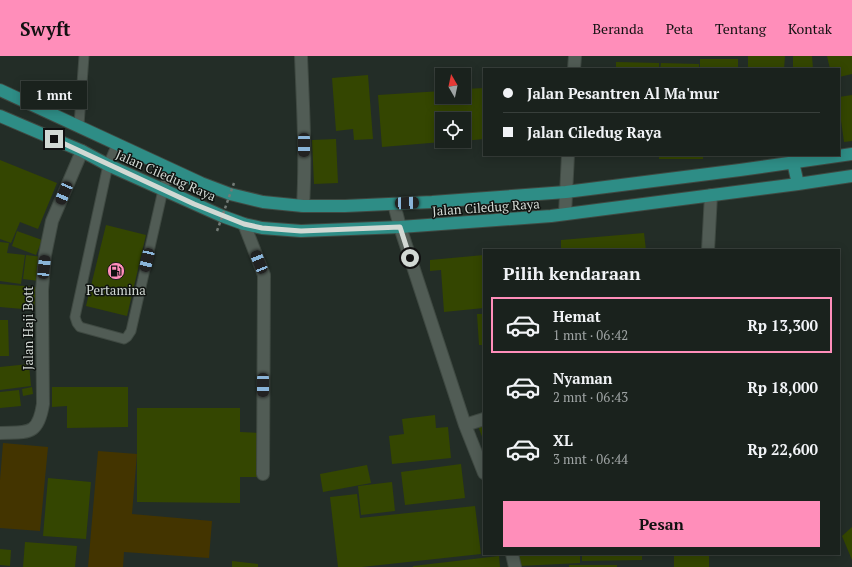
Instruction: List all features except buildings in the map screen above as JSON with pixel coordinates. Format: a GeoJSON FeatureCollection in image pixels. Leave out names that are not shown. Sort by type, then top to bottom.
{"type":"FeatureCollection","features":[{"type":"Feature","properties":{"kind":"main road","name":"Jalan Ciledug Raya"},"geometry":{"type":"LineString","coordinates":[[0,90],[170,169],[230,194],[264,202],[302,206],[345,206],[432,202],[566,192],[837,156]]}},
{"type":"Feature","properties":{"kind":"main road","name":"Jalan Ciledug Raya"},"geometry":{"type":"LineString","coordinates":[[0,116],[82,151],[108,165],[194,204],[244,224],[262,228],[301,231],[400,227],[565,214],[711,196],[852,176]]}},
{"type":"Feature","properties":{"kind":"main road","name":"Jalan Ciledug Raya"},"geometry":{"type":"LineString","coordinates":[[840,156],[852,154]]}},
{"type":"Feature","properties":{"kind":"main road"},"geometry":{"type":"LineString","coordinates":[[793,162],[798,184]]}},
{"type":"Feature","properties":{"kind":"street"},"geometry":{"type":"LineString","coordinates":[[301,56],[304,140],[304,181],[302,206]]}},
{"type":"Feature","properties":{"kind":"street"},"geometry":{"type":"LineString","coordinates":[[574,68],[575,56]]}},
{"type":"Feature","properties":{"kind":"street","name":"Jalan Haji Bott"},"geometry":{"type":"LineString","coordinates":[[0,433],[28,432],[38,424],[41,416],[43,404],[42,290],[45,255],[52,221],[82,151]]}},
{"type":"Feature","properties":{"kind":"street"},"geometry":{"type":"LineString","coordinates":[[565,214],[568,156]]}},
{"type":"Feature","properties":{"kind":"street"},"geometry":{"type":"LineString","coordinates":[[708,249],[711,196]]}},
{"type":"Feature","properties":{"kind":"street"},"geometry":{"type":"LineString","coordinates":[[394,204],[400,227],[465,425],[483,470]]}},
{"type":"Feature","properties":{"kind":"street"},"geometry":{"type":"LineString","coordinates":[[244,224],[264,275],[263,474]]}},
{"type":"Feature","properties":{"kind":"street"},"geometry":{"type":"LineString","coordinates":[[465,425],[483,419]]}},
{"type":"Feature","properties":{"kind":"street"},"geometry":{"type":"LineString","coordinates":[[512,555],[515,567]]}},
{"type":"Feature","properties":{"kind":"lane"},"geometry":{"type":"LineString","coordinates":[[79,126],[84,56]]}},
{"type":"Feature","properties":{"kind":"lane"},"geometry":{"type":"LineString","coordinates":[[117,144],[108,165],[75,317],[80,326],[124,339],[131,331],[163,190],[170,169]]}},
{"type":"Feature","properties":{"kind":"path"},"geometry":{"type":"LineString","coordinates":[[217,231],[234,183]]}},
{"type":"Feature","properties":{"kind":"shaded area"},"geometry":{"type":"Polygon","coordinates":[[[3,443],[48,447],[40,531],[0,528],[0,480],[3,443]]]}},
{"type":"Feature","properties":{"kind":"shaded area"},"geometry":{"type":"Polygon","coordinates":[[[98,451],[137,454],[132,514],[212,521],[209,558],[124,552],[123,567],[88,567],[98,451]]]}},
{"type":"Feature","properties":{"kind":"place","name":"Pertamina"},"geometry":{"type":"Point","coordinates":[116,271]}},
{"type":"Feature","properties":{"kind":"route"},"geometry":{"type":"LineString","coordinates":[[54,139],[194,204],[244,224],[262,228],[301,231],[400,227],[410,258]]}}]}
